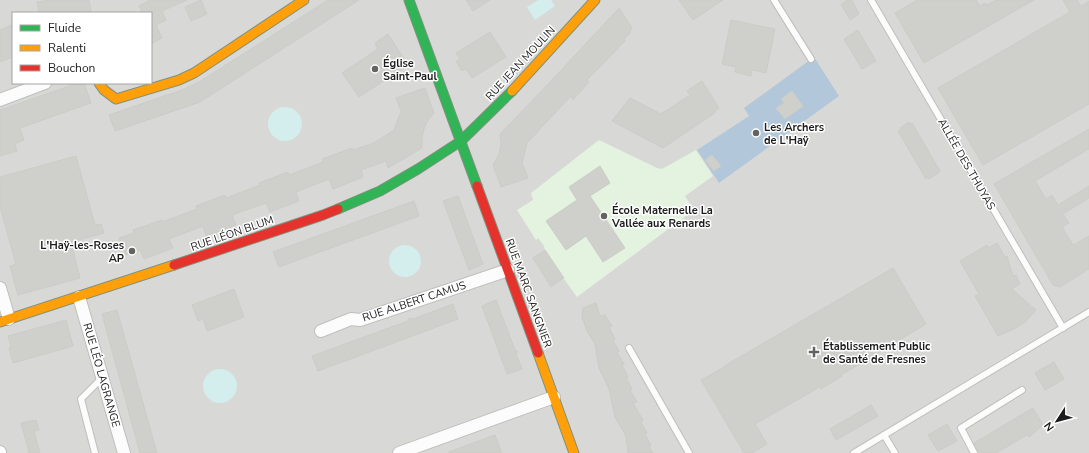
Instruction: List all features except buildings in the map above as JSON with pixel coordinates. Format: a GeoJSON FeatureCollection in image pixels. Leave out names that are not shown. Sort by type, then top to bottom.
{"type":"FeatureCollection","features":[{"type":"Feature","properties":{"kind":"street"},"geometry":{"type":"LineString","coordinates":[[100,84],[104,90],[116,99],[180,80],[194,73],[304,0]]}},
{"type":"Feature","properties":{"kind":"street","name":"RUE MARC SANGNIER"},"geometry":{"type":"LineString","coordinates":[[409,0],[574,453]]}},
{"type":"Feature","properties":{"kind":"street","name":"RUE JEAN MOULIN"},"geometry":{"type":"LineString","coordinates":[[461,141],[507,96],[595,0]]}},
{"type":"Feature","properties":{"kind":"street"},"geometry":{"type":"LineString","coordinates":[[0,100],[42,84]]}},
{"type":"Feature","properties":{"kind":"street","name":"RUE LÉON BLUM"},"geometry":{"type":"LineString","coordinates":[[4,320],[80,297],[323,215],[380,191],[418,169],[461,141]]}},
{"type":"Feature","properties":{"kind":"street","name":"RUE ALBERT CAMUS"},"geometry":{"type":"LineString","coordinates":[[321,331],[351,319],[360,320],[508,270]]}},
{"type":"Feature","properties":{"kind":"street"},"geometry":{"type":"LineString","coordinates":[[0,288],[4,320]]}},
{"type":"Feature","properties":{"kind":"street","name":"RUE LÉO LAGRANGE"},"geometry":{"type":"LineString","coordinates":[[80,297],[124,453]]}},
{"type":"Feature","properties":{"kind":"street"},"geometry":{"type":"LineString","coordinates":[[399,453],[554,397]]}},
{"type":"Feature","properties":{"kind":"lane"},"geometry":{"type":"LineString","coordinates":[[774,0],[811,58]]}},
{"type":"Feature","properties":{"kind":"lane","name":"ALLÉE DES THUYAS"},"geometry":{"type":"LineString","coordinates":[[871,0],[1063,328]]}},
{"type":"Feature","properties":{"kind":"lane"},"geometry":{"type":"LineString","coordinates":[[856,453],[1089,312]]}},
{"type":"Feature","properties":{"kind":"lane"},"geometry":{"type":"LineString","coordinates":[[629,348],[689,453]]}},
{"type":"Feature","properties":{"kind":"lane"},"geometry":{"type":"LineString","coordinates":[[95,453],[80,399],[102,377]]}},
{"type":"Feature","properties":{"kind":"lane"},"geometry":{"type":"LineString","coordinates":[[974,453],[961,428],[1022,390]]}},
{"type":"Feature","properties":{"kind":"lane"},"geometry":{"type":"LineString","coordinates":[[884,435],[894,453]]}},
{"type":"Feature","properties":{"kind":"shaded area"},"geometry":{"type":"Polygon","coordinates":[[[0,0],[1089,0],[1089,453],[0,453],[0,0]]]}},
{"type":"Feature","properties":{"kind":"shaded area"},"geometry":{"type":"Polygon","coordinates":[[[538,0],[551,0],[555,6],[535,20],[527,7],[538,0]]]}},
{"type":"Feature","properties":{"kind":"shaded area","name":"Les Archers de L'Haÿ"},"geometry":{"type":"Polygon","coordinates":[[[814,57],[839,96],[719,183],[697,150],[749,116],[744,108],[814,57]]]}},
{"type":"Feature","properties":{"kind":"shaded area"},"geometry":{"type":"Polygon","coordinates":[[[282,107],[288,107],[297,112],[301,118],[301,130],[297,136],[288,141],[282,141],[273,136],[268,127],[268,121],[273,112],[282,107]]]}},
{"type":"Feature","properties":{"kind":"shaded area","name":"École Maternelle La Vallée aux Renards"},"geometry":{"type":"Polygon","coordinates":[[[599,140],[662,169],[696,150],[713,176],[685,196],[694,210],[577,297],[564,279],[551,287],[533,258],[545,250],[544,246],[538,238],[536,240],[517,210],[533,200],[531,193],[599,140]]]}},
{"type":"Feature","properties":{"kind":"shaded area"},"geometry":{"type":"Polygon","coordinates":[[[402,245],[408,245],[418,252],[421,261],[420,267],[414,274],[408,277],[402,277],[392,270],[389,264],[389,258],[396,248],[402,245]]]}},
{"type":"Feature","properties":{"kind":"shaded area"},"geometry":{"type":"Polygon","coordinates":[[[220,369],[232,374],[237,386],[232,398],[220,403],[208,398],[203,386],[208,374],[220,369]]]}},
{"type":"Feature","properties":{"kind":"traffic: fast"},"geometry":{"type":"LineString","coordinates":[[409,0],[477,186]]}},
{"type":"Feature","properties":{"kind":"traffic: fast"},"geometry":{"type":"LineString","coordinates":[[338,209],[380,191],[418,169],[461,141],[512,91]]}},
{"type":"Feature","properties":{"kind":"traffic: slow"},"geometry":{"type":"LineString","coordinates":[[100,84],[104,90],[116,99],[179,80],[194,73],[304,0]]}},
{"type":"Feature","properties":{"kind":"traffic: slow"},"geometry":{"type":"LineString","coordinates":[[512,91],[595,0]]}},
{"type":"Feature","properties":{"kind":"traffic: slow"},"geometry":{"type":"LineString","coordinates":[[0,322],[174,265]]}},
{"type":"Feature","properties":{"kind":"traffic: slow"},"geometry":{"type":"LineString","coordinates":[[538,353],[574,453]]}},
{"type":"Feature","properties":{"kind":"traffic: jam"},"geometry":{"type":"LineString","coordinates":[[477,186],[538,353]]}},
{"type":"Feature","properties":{"kind":"traffic: jam"},"geometry":{"type":"LineString","coordinates":[[174,265],[338,209]]}},
{"type":"Feature","properties":{"kind":"place","name":"Église Saint-Paul"},"geometry":{"type":"Point","coordinates":[375,69]}},
{"type":"Feature","properties":{"kind":"place","name":"Les Archers de L'Haÿ"},"geometry":{"type":"Point","coordinates":[756,133]}},
{"type":"Feature","properties":{"kind":"place","name":"École Maternelle La Vallée aux Renards"},"geometry":{"type":"Point","coordinates":[604,216]}},
{"type":"Feature","properties":{"kind":"place","name":"L'Haÿ-les-Roses AP"},"geometry":{"type":"Point","coordinates":[132,251]}},
{"type":"Feature","properties":{"kind":"place","name":"Établissement Public de Santé de Fresnes"},"geometry":{"type":"Point","coordinates":[814,352]}}]}
